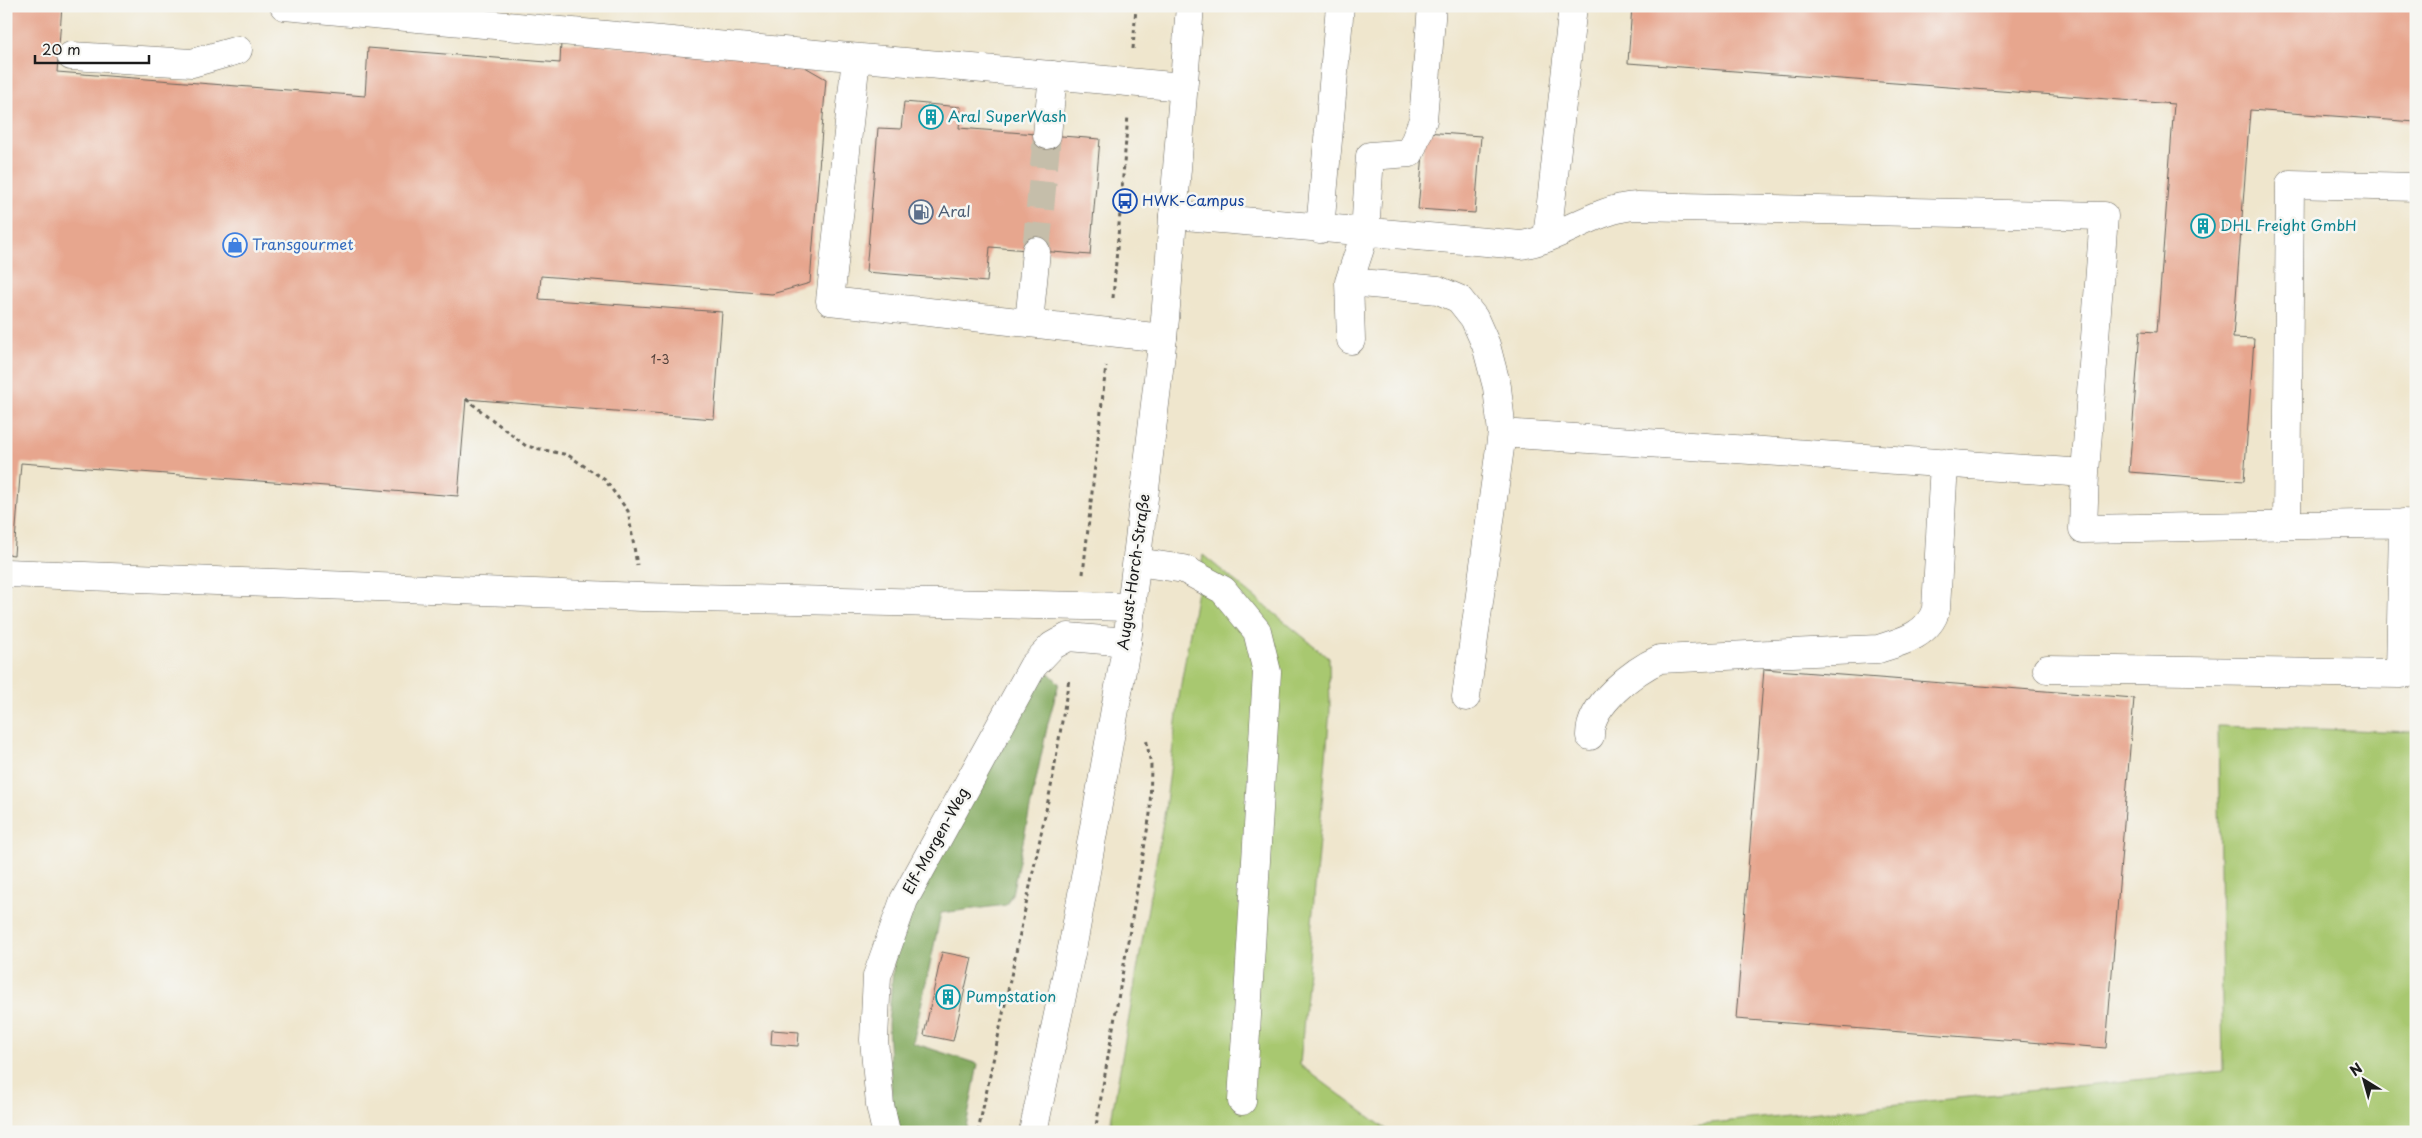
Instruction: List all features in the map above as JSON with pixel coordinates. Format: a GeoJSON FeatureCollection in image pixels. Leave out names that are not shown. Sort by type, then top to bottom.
{"type":"FeatureCollection","features":[{"type":"Feature","properties":{"kind":"main road"},"geometry":{"type":"LineString","coordinates":[[284,6],[1183,87]]}},
{"type":"Feature","properties":{"kind":"main road","name":"August-Horch-Straße"},"geometry":{"type":"LineString","coordinates":[[1033,1132],[1074,939],[1132,607],[1162,338],[1190,6]]}},
{"type":"Feature","properties":{"kind":"main road"},"geometry":{"type":"LineString","coordinates":[[1320,229],[1340,6]]}},
{"type":"Feature","properties":{"kind":"main road"},"geometry":{"type":"LineString","coordinates":[[1327,155],[1370,156],[1410,153],[1423,120],[1432,6]]}},
{"type":"Feature","properties":{"kind":"main road"},"geometry":{"type":"LineString","coordinates":[[1547,238],[1573,6]]}},
{"type":"Feature","properties":{"kind":"main road"},"geometry":{"type":"LineString","coordinates":[[71,56],[192,63],[238,50]]}},
{"type":"Feature","properties":{"kind":"main road"},"geometry":{"type":"LineString","coordinates":[[856,58],[830,301],[1162,338]]}},
{"type":"Feature","properties":{"kind":"main road"},"geometry":{"type":"LineString","coordinates":[[1047,135],[1052,75]]}},
{"type":"Feature","properties":{"kind":"main road"},"geometry":{"type":"LineString","coordinates":[[1351,340],[1348,282],[1366,233],[1370,156]]}},
{"type":"Feature","properties":{"kind":"main road"},"geometry":{"type":"LineString","coordinates":[[2287,525],[2290,184],[2416,188]]}},
{"type":"Feature","properties":{"kind":"main road"},"geometry":{"type":"LineString","coordinates":[[1173,215],[1521,245],[1547,238],[1610,210],[1637,206],[2104,216],[2085,473],[2084,529],[2409,523],[2408,673],[2047,668]]}},
{"type":"Feature","properties":{"kind":"main road"},"geometry":{"type":"LineString","coordinates":[[1029,323],[1036,251]]}},
{"type":"Feature","properties":{"kind":"main road"},"geometry":{"type":"LineString","coordinates":[[1348,282],[1438,290],[1459,299],[1474,318],[1486,345],[1497,388],[1502,433],[1466,696]]}},
{"type":"Feature","properties":{"kind":"main road"},"geometry":{"type":"LineString","coordinates":[[1502,433],[2085,473]]}},
{"type":"Feature","properties":{"kind":"main road"},"geometry":{"type":"LineString","coordinates":[[1590,736],[1590,731],[1603,704],[1633,674],[1660,659],[1878,649],[1904,640],[1925,628],[1932,619],[1936,608],[1944,463]]}},
{"type":"Feature","properties":{"kind":"main road"},"geometry":{"type":"LineString","coordinates":[[1137,562],[1184,569],[1223,590],[1257,631],[1267,672],[1242,1101]]}},
{"type":"Feature","properties":{"kind":"main road"},"geometry":{"type":"LineString","coordinates":[[6,573],[642,597],[1132,607]]}},
{"type":"Feature","properties":{"kind":"main road","name":"Elf-Morgen-Weg"},"geometry":{"type":"LineString","coordinates":[[886,1132],[880,1105],[874,1040],[877,976],[904,900],[1033,666],[1052,646],[1068,637],[1127,642]]}},
{"type":"Feature","properties":{"kind":"path"},"geometry":{"type":"LineString","coordinates":[[1080,606],[1110,332],[1136,6]]}},
{"type":"Feature","properties":{"kind":"path"},"geometry":{"type":"LineString","coordinates":[[466,400],[526,446],[568,455],[605,480],[628,511],[642,597]]}},
{"type":"Feature","properties":{"kind":"path"},"geometry":{"type":"LineString","coordinates":[[978,1132],[1052,782],[1076,638]]}},
{"type":"Feature","properties":{"kind":"path"},"geometry":{"type":"LineString","coordinates":[[1095,1132],[1150,814],[1151,765],[1146,736]]}},
{"type":"Feature","properties":{"kind":"green space"},"geometry":{"type":"Polygon","coordinates":[[[1203,555],[1329,658],[1330,710],[1300,1065],[1390,1132],[1109,1132],[1165,810],[1180,690],[1203,555]]]}},
{"type":"Feature","properties":{"kind":"green space"},"geometry":{"type":"Polygon","coordinates":[[[1049,673],[1059,683],[1048,723],[1012,894],[1006,905],[941,913],[913,1043],[978,1064],[965,1132],[901,1132],[892,1102],[888,1024],[894,960],[921,892],[1023,699],[1049,673]]]}},
{"type":"Feature","properties":{"kind":"green space"},"geometry":{"type":"Polygon","coordinates":[[[2218,726],[2416,732],[2416,1132],[1623,1132],[2223,1071],[2218,726]]]}},
{"type":"Feature","properties":{"kind":"building"},"geometry":{"type":"Polygon","coordinates":[[[6,6],[62,6],[57,72],[365,96],[368,48],[560,63],[561,42],[793,60],[826,79],[810,283],[772,294],[541,276],[539,299],[722,312],[714,419],[466,399],[458,496],[21,463],[14,555],[6,554],[6,6]]]}},
{"type":"Feature","properties":{"kind":"building","name":"DHL Freight GmbH"},"geometry":{"type":"Polygon","coordinates":[[[1632,6],[2416,6],[2416,122],[2250,110],[2233,338],[2254,339],[2244,481],[2129,472],[2140,331],[2157,332],[2174,104],[1628,63],[1632,6]]]}},
{"type":"Feature","properties":{"kind":"building"},"geometry":{"type":"Polygon","coordinates":[[[904,102],[961,107],[959,128],[1100,139],[1090,255],[990,247],[987,282],[866,272],[878,128],[901,129],[904,102]]]}},
{"type":"Feature","properties":{"kind":"building"},"geometry":{"type":"Polygon","coordinates":[[[1425,132],[1481,136],[1475,213],[1418,209],[1425,132]]]}},
{"type":"Feature","properties":{"kind":"building"},"geometry":{"type":"Polygon","coordinates":[[[1764,669],[2134,698],[2106,1048],[1736,1019],[1764,669]]]}},
{"type":"Feature","properties":{"kind":"building","name":"Pumpstation"},"geometry":{"type":"Polygon","coordinates":[[[942,952],[972,958],[953,1041],[924,1035],[942,952]]]}},
{"type":"Feature","properties":{"kind":"building"},"geometry":{"type":"Polygon","coordinates":[[[772,1030],[799,1032],[798,1046],[771,1044],[772,1030]]]}},
{"type":"Feature","properties":{"kind":"tunnel"},"geometry":{"type":"LineString","coordinates":[[1036,251],[1047,135]]}},
{"type":"Feature","properties":{"kind":"place","name":"Aral SuperWash"},"geometry":{"type":"Point","coordinates":[931,117]}},
{"type":"Feature","properties":{"kind":"place","name":"HWK-Campus"},"geometry":{"type":"Point","coordinates":[1125,201]}},
{"type":"Feature","properties":{"kind":"place","name":"Aral"},"geometry":{"type":"Point","coordinates":[921,212]}},
{"type":"Feature","properties":{"kind":"place","name":"DHL Freight GmbH"},"geometry":{"type":"Point","coordinates":[2203,226]}},
{"type":"Feature","properties":{"kind":"place","name":"Transgourmet"},"geometry":{"type":"Point","coordinates":[235,245]}},
{"type":"Feature","properties":{"kind":"place","name":"Pumpstation"},"geometry":{"type":"Point","coordinates":[948,997]}}]}
